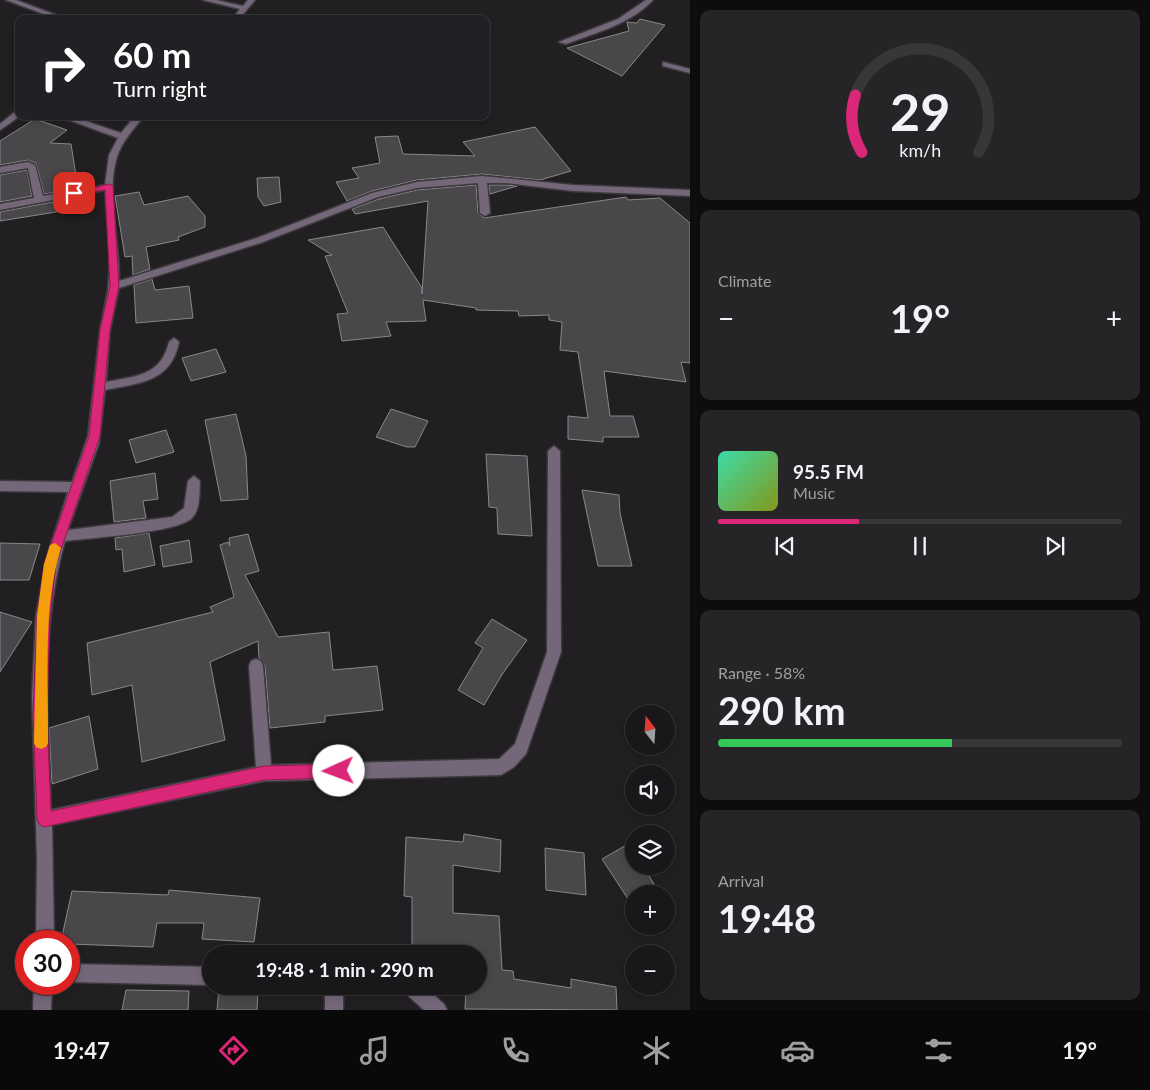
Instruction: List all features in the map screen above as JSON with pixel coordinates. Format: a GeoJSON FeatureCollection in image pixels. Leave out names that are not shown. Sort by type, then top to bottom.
{"type":"FeatureCollection","features":[{"type":"Feature","properties":{"kind":"street"},"geometry":{"type":"LineString","coordinates":[[9,0],[52,15]]}},
{"type":"Feature","properties":{"kind":"street"},"geometry":{"type":"LineString","coordinates":[[206,0],[245,8]]}},
{"type":"Feature","properties":{"kind":"street"},"geometry":{"type":"LineString","coordinates":[[239,15],[252,0]]}},
{"type":"Feature","properties":{"kind":"street"},"geometry":{"type":"LineString","coordinates":[[562,42],[610,25],[642,8],[650,0]]}},
{"type":"Feature","properties":{"kind":"street"},"geometry":{"type":"LineString","coordinates":[[666,64],[690,72]]}},
{"type":"Feature","properties":{"kind":"street"},"geometry":{"type":"LineString","coordinates":[[0,128],[15,116]]}},
{"type":"Feature","properties":{"kind":"street"},"geometry":{"type":"LineString","coordinates":[[74,120],[121,136]]}},
{"type":"Feature","properties":{"kind":"street"},"geometry":{"type":"LineString","coordinates":[[45,930],[47,889],[40,715],[43,616],[50,564],[94,436],[105,330],[114,286],[109,186],[110,161],[121,136],[136,120]]}},
{"type":"Feature","properties":{"kind":"street"},"geometry":{"type":"LineString","coordinates":[[0,170],[28,165],[32,167],[39,199]]}},
{"type":"Feature","properties":{"kind":"street"},"geometry":{"type":"LineString","coordinates":[[114,286],[260,240],[375,195],[431,183],[482,179],[528,181],[612,191],[690,193]]}},
{"type":"Feature","properties":{"kind":"street"},"geometry":{"type":"LineString","coordinates":[[482,179],[485,213]]}},
{"type":"Feature","properties":{"kind":"street"},"geometry":{"type":"LineString","coordinates":[[0,207],[109,186]]}},
{"type":"Feature","properties":{"kind":"street"},"geometry":{"type":"LineString","coordinates":[[100,387],[151,375],[165,368],[173,356],[174,342]]}},
{"type":"Feature","properties":{"kind":"street"},"geometry":{"type":"LineString","coordinates":[[44,819],[264,773],[501,767],[509,762],[521,749],[554,652],[554,451]]}},
{"type":"Feature","properties":{"kind":"street"},"geometry":{"type":"LineString","coordinates":[[59,536],[174,522],[186,518],[192,509],[194,482]]}},
{"type":"Feature","properties":{"kind":"street"},"geometry":{"type":"LineString","coordinates":[[0,486],[76,487]]}},
{"type":"Feature","properties":{"kind":"street"},"geometry":{"type":"LineString","coordinates":[[256,666],[264,773]]}},
{"type":"Feature","properties":{"kind":"street"},"geometry":{"type":"LineString","coordinates":[[80,973],[202,976]]}},
{"type":"Feature","properties":{"kind":"street"},"geometry":{"type":"LineString","coordinates":[[42,1010],[43,995]]}},
{"type":"Feature","properties":{"kind":"street"},"geometry":{"type":"LineString","coordinates":[[334,995],[334,1010]]}},
{"type":"Feature","properties":{"kind":"street"},"geometry":{"type":"LineString","coordinates":[[420,995],[438,1010]]}},
{"type":"Feature","properties":{"kind":"building"},"geometry":{"type":"Polygon","coordinates":[[[640,19],[665,25],[622,76],[567,48],[629,31],[627,22],[637,23],[640,19]]]}},
{"type":"Feature","properties":{"kind":"building"},"geometry":{"type":"Polygon","coordinates":[[[33,120],[67,130],[50,143],[71,144],[78,188],[44,194],[36,163],[28,160],[0,165],[0,141],[33,120]]]}},
{"type":"Feature","properties":{"kind":"building"},"geometry":{"type":"Polygon","coordinates":[[[535,127],[571,171],[540,180],[482,174],[417,180],[372,191],[347,201],[336,182],[359,178],[352,168],[380,163],[375,137],[398,136],[403,154],[475,156],[463,142],[535,127]]]}},
{"type":"Feature","properties":{"kind":"building"},"geometry":{"type":"Polygon","coordinates":[[[27,170],[32,196],[0,202],[0,175],[27,170]]]}},
{"type":"Feature","properties":{"kind":"building"},"geometry":{"type":"Polygon","coordinates":[[[279,177],[281,202],[264,206],[258,197],[257,178],[279,177]]]}},
{"type":"Feature","properties":{"kind":"building"},"geometry":{"type":"Polygon","coordinates":[[[476,185],[478,213],[484,218],[626,197],[628,200],[660,198],[690,223],[690,363],[681,362],[686,382],[604,371],[610,416],[633,416],[639,437],[603,437],[603,442],[568,439],[568,416],[588,418],[578,352],[560,350],[562,322],[549,320],[549,315],[519,316],[518,311],[476,310],[476,308],[423,300],[426,321],[386,322],[391,336],[342,341],[337,314],[348,313],[325,256],[332,255],[308,240],[383,227],[422,288],[422,294],[428,201],[355,214],[352,209],[379,199],[417,190],[476,185]]]}},
{"type":"Feature","properties":{"kind":"building"},"geometry":{"type":"Polygon","coordinates":[[[489,185],[505,185],[517,186],[490,194],[489,185]]]}},
{"type":"Feature","properties":{"kind":"building"},"geometry":{"type":"Polygon","coordinates":[[[139,192],[144,205],[188,196],[205,216],[205,227],[178,237],[179,240],[146,247],[150,269],[133,275],[132,256],[125,257],[115,196],[139,192]]]}},
{"type":"Feature","properties":{"kind":"building"},"geometry":{"type":"Polygon","coordinates":[[[79,197],[81,208],[0,221],[0,212],[79,197]]]}},
{"type":"Feature","properties":{"kind":"building"},"geometry":{"type":"Polygon","coordinates":[[[152,279],[155,290],[189,286],[193,318],[136,323],[134,285],[152,279]]]}},
{"type":"Feature","properties":{"kind":"building"},"geometry":{"type":"Polygon","coordinates":[[[216,349],[226,372],[191,381],[182,358],[216,349]]]}},
{"type":"Feature","properties":{"kind":"building"},"geometry":{"type":"Polygon","coordinates":[[[391,409],[428,421],[415,447],[407,447],[376,437],[391,409]]]}},
{"type":"Feature","properties":{"kind":"building"},"geometry":{"type":"Polygon","coordinates":[[[236,414],[246,456],[248,499],[221,501],[205,420],[236,414]]]}},
{"type":"Feature","properties":{"kind":"building"},"geometry":{"type":"Polygon","coordinates":[[[166,430],[174,452],[136,463],[129,440],[166,430]]]}},
{"type":"Feature","properties":{"kind":"building"},"geometry":{"type":"Polygon","coordinates":[[[486,454],[527,456],[532,536],[498,534],[497,508],[489,507],[486,454]]]}},
{"type":"Feature","properties":{"kind":"building"},"geometry":{"type":"Polygon","coordinates":[[[155,473],[158,499],[143,501],[146,518],[114,522],[110,481],[155,473]]]}},
{"type":"Feature","properties":{"kind":"building"},"geometry":{"type":"Polygon","coordinates":[[[582,490],[619,495],[620,513],[632,566],[598,566],[582,490]]]}},
{"type":"Feature","properties":{"kind":"building"},"geometry":{"type":"Polygon","coordinates":[[[149,533],[155,565],[124,572],[122,549],[116,550],[115,538],[149,533]]]}},
{"type":"Feature","properties":{"kind":"building"},"geometry":{"type":"Polygon","coordinates":[[[248,534],[259,571],[245,575],[278,637],[329,632],[333,670],[377,666],[383,710],[325,716],[325,722],[270,728],[265,666],[259,658],[258,641],[210,662],[225,740],[142,762],[132,685],[92,695],[87,643],[213,612],[210,607],[234,597],[220,545],[228,542],[230,546],[229,538],[248,534]]]}},
{"type":"Feature","properties":{"kind":"building"},"geometry":{"type":"Polygon","coordinates":[[[189,540],[192,562],[163,567],[160,546],[189,540]]]}},
{"type":"Feature","properties":{"kind":"building"},"geometry":{"type":"Polygon","coordinates":[[[0,543],[40,544],[29,580],[0,580],[0,543]]]}},
{"type":"Feature","properties":{"kind":"building"},"geometry":{"type":"Polygon","coordinates":[[[0,612],[32,622],[0,672],[0,612]]]}},
{"type":"Feature","properties":{"kind":"building"},"geometry":{"type":"Polygon","coordinates":[[[492,619],[527,640],[503,673],[484,705],[458,690],[483,648],[475,643],[492,619]]]}},
{"type":"Feature","properties":{"kind":"building"},"geometry":{"type":"Polygon","coordinates":[[[89,716],[98,769],[52,784],[49,728],[89,716]]]}},
{"type":"Feature","properties":{"kind":"building"},"geometry":{"type":"Polygon","coordinates":[[[464,834],[501,840],[500,872],[453,865],[453,913],[499,916],[502,970],[513,971],[514,979],[571,988],[571,979],[616,987],[617,1010],[465,1009],[466,995],[487,995],[487,945],[412,945],[412,897],[404,896],[406,837],[463,842],[464,834]]]}},
{"type":"Feature","properties":{"kind":"building"},"geometry":{"type":"Polygon","coordinates":[[[625,846],[625,875],[648,875],[654,884],[625,885],[625,894],[602,859],[625,846]]]}},
{"type":"Feature","properties":{"kind":"building"},"geometry":{"type":"Polygon","coordinates":[[[545,848],[584,853],[586,895],[546,890],[545,848]]]}},
{"type":"Feature","properties":{"kind":"building"},"geometry":{"type":"Polygon","coordinates":[[[169,890],[260,898],[254,942],[202,939],[204,923],[157,923],[153,947],[80,944],[80,930],[63,930],[72,891],[168,895],[169,890]]]}},
{"type":"Feature","properties":{"kind":"building"},"geometry":{"type":"Polygon","coordinates":[[[126,990],[189,991],[188,1010],[122,1010],[126,990]]]}},
{"type":"Feature","properties":{"kind":"building"},"geometry":{"type":"Polygon","coordinates":[[[218,995],[258,995],[257,1010],[217,1010],[218,995]]]}},
{"type":"Feature","properties":{"kind":"slow traffic"},"geometry":{"type":"LineString","coordinates":[[41,743],[43,616],[50,564],[55,548]]}},
{"type":"Feature","properties":{"kind":"route"},"geometry":{"type":"LineString","coordinates":[[74,193],[109,186],[115,267],[114,286],[105,330],[94,436],[50,564],[43,616],[40,715],[44,819],[264,773],[339,771]]}}]}
